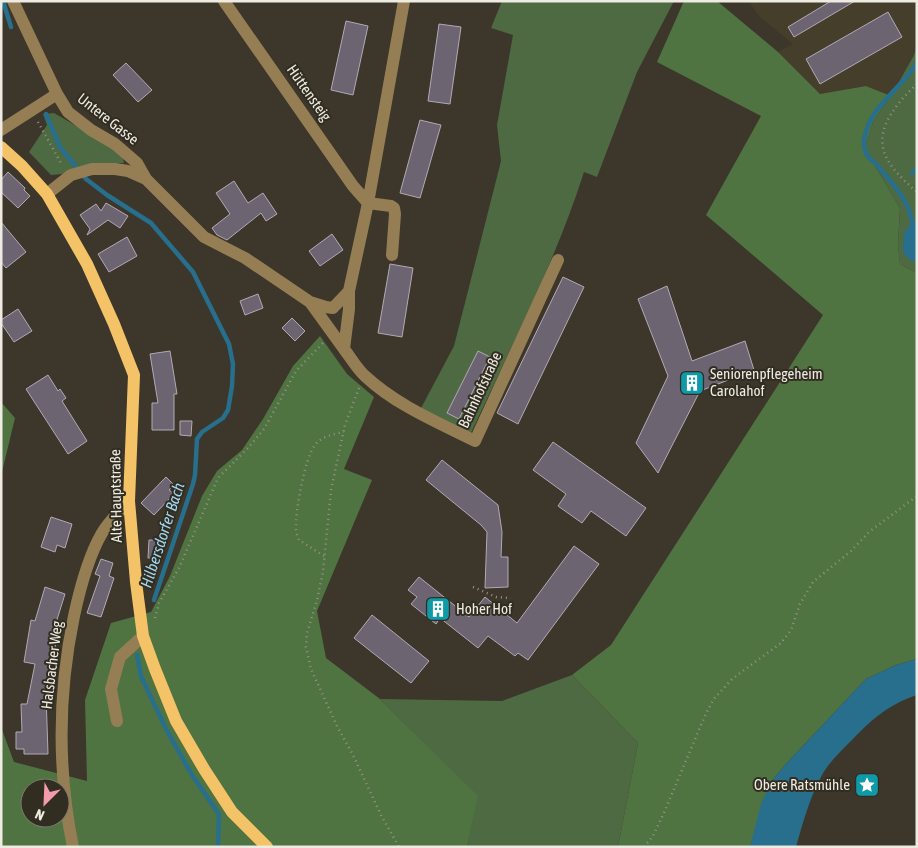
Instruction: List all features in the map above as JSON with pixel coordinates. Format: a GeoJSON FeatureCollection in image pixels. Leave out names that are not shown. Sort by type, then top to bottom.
{"type":"FeatureCollection","features":[{"type":"Feature","properties":{"kind":"main road","name":"Alte Hauptstraße"},"geometry":{"type":"LineString","coordinates":[[1,146],[47,194],[87,264],[134,375],[129,501],[134,529],[136,582],[143,636],[176,721],[204,769],[232,812],[267,847]]}},
{"type":"Feature","properties":{"kind":"street","name":"Untere Gasse"},"geometry":{"type":"LineString","coordinates":[[13,1],[57,94],[68,112],[91,130],[115,144],[137,164],[146,179]]}},
{"type":"Feature","properties":{"kind":"street","name":"Hüttensteig"},"geometry":{"type":"LineString","coordinates":[[224,1],[354,186],[368,203]]}},
{"type":"Feature","properties":{"kind":"street"},"geometry":{"type":"LineString","coordinates":[[344,348],[349,309],[349,292],[368,203],[404,1]]}},
{"type":"Feature","properties":{"kind":"street"},"geometry":{"type":"LineString","coordinates":[[1,130],[57,94]]}},
{"type":"Feature","properties":{"kind":"street","name":"Bahnhofstraße"},"geometry":{"type":"LineString","coordinates":[[47,194],[70,176],[92,170],[116,168],[128,171],[146,179],[204,237],[246,258],[310,302],[333,308],[349,292]]}},
{"type":"Feature","properties":{"kind":"street"},"geometry":{"type":"LineString","coordinates":[[368,203],[394,208],[392,255]]}},
{"type":"Feature","properties":{"kind":"street","name":"Bahnhofstraße"},"geometry":{"type":"LineString","coordinates":[[310,302],[364,375],[386,401],[418,413],[475,441],[558,260]]}},
{"type":"Feature","properties":{"kind":"street","name":"Halsbacher Weg"},"geometry":{"type":"LineString","coordinates":[[73,847],[66,815],[61,752],[63,688],[70,638],[81,582],[102,533],[114,516],[129,501]]}},
{"type":"Feature","properties":{"kind":"street"},"geometry":{"type":"LineString","coordinates":[[117,721],[111,689],[120,656],[143,636]]}},
{"type":"Feature","properties":{"kind":"path"},"geometry":{"type":"LineString","coordinates":[[917,84],[896,106],[885,123],[882,141],[886,160],[904,181],[917,192]]}},
{"type":"Feature","properties":{"kind":"path"},"geometry":{"type":"LineString","coordinates":[[31,110],[70,176]]}},
{"type":"Feature","properties":{"kind":"path"},"geometry":{"type":"LineString","coordinates":[[154,623],[159,603],[179,568],[218,478],[264,429],[296,371],[333,334]]}},
{"type":"Feature","properties":{"kind":"path"},"geometry":{"type":"LineString","coordinates":[[364,375],[344,432],[332,490],[325,556],[317,600],[307,633],[306,647],[310,662],[337,726],[399,847]]}},
{"type":"Feature","properties":{"kind":"path"},"geometry":{"type":"LineString","coordinates":[[325,556],[305,546],[299,540],[296,529],[298,514],[308,460],[315,444],[326,436],[344,432]]}},
{"type":"Feature","properties":{"kind":"path"},"geometry":{"type":"LineString","coordinates":[[644,847],[653,836],[663,815],[713,700],[732,679],[781,644],[791,630],[800,604],[813,582],[852,551],[869,532],[917,496]]}},
{"type":"Feature","properties":{"kind":"path"},"geometry":{"type":"LineString","coordinates":[[473,587],[496,597],[511,598]]}},
{"type":"Feature","properties":{"kind":"shaded area"},"geometry":{"type":"Polygon","coordinates":[[[748,1],[917,1],[917,46],[891,96],[866,86],[820,94],[778,52],[793,44],[760,17],[748,1]]]}},
{"type":"Feature","properties":{"kind":"green space"},"geometry":{"type":"Polygon","coordinates":[[[502,1],[674,1],[637,72],[597,177],[584,172],[546,273],[470,435],[420,410],[454,346],[501,161],[497,125],[513,35],[491,28],[502,1]]]}},
{"type":"Feature","properties":{"kind":"green space"},"geometry":{"type":"Polygon","coordinates":[[[684,1],[717,1],[778,52],[820,94],[866,86],[891,96],[873,122],[865,149],[900,208],[898,246],[900,264],[917,273],[917,659],[896,665],[866,679],[786,764],[771,782],[750,847],[618,847],[638,743],[572,675],[611,645],[823,315],[706,215],[761,116],[657,62],[684,1]]]}},
{"type":"Feature","properties":{"kind":"green space"},"geometry":{"type":"Polygon","coordinates":[[[917,46],[917,273],[900,264],[898,246],[900,208],[865,149],[873,122],[891,96],[917,46]]]}},
{"type":"Feature","properties":{"kind":"green space"},"geometry":{"type":"Polygon","coordinates":[[[54,113],[116,149],[123,158],[124,163],[99,164],[51,175],[29,152],[47,125],[43,114],[54,113]]]}},
{"type":"Feature","properties":{"kind":"green space"},"geometry":{"type":"Polygon","coordinates":[[[320,336],[347,374],[374,397],[344,469],[372,480],[317,611],[326,658],[380,699],[478,796],[467,847],[1,847],[1,727],[14,762],[87,781],[85,700],[111,623],[151,612],[170,576],[202,496],[217,471],[242,450],[263,419],[293,366],[320,336]]]}},
{"type":"Feature","properties":{"kind":"green space"},"geometry":{"type":"Polygon","coordinates":[[[1,402],[15,418],[1,476],[1,402]]]}},
{"type":"Feature","properties":{"kind":"green space"},"geometry":{"type":"Polygon","coordinates":[[[572,675],[638,743],[618,847],[467,847],[477,796],[380,699],[502,701],[572,675]]]}},
{"type":"Feature","properties":{"kind":"water"},"geometry":{"type":"Polygon","coordinates":[[[912,222],[917,222],[917,262],[910,260],[903,252],[904,233],[912,222]]]}},
{"type":"Feature","properties":{"kind":"water"},"geometry":{"type":"Polygon","coordinates":[[[917,659],[917,695],[889,708],[874,719],[829,765],[822,775],[810,801],[796,847],[750,847],[761,804],[771,782],[786,764],[866,679],[896,665],[917,659]]]}},
{"type":"Feature","properties":{"kind":"building"},"geometry":{"type":"Polygon","coordinates":[[[831,1],[855,1],[794,37],[788,27],[831,1]]]}},
{"type":"Feature","properties":{"kind":"building"},"geometry":{"type":"Polygon","coordinates":[[[888,12],[902,37],[820,84],[806,59],[888,12]]]}},
{"type":"Feature","properties":{"kind":"building"},"geometry":{"type":"Polygon","coordinates":[[[346,21],[368,26],[353,95],[331,90],[346,21]]]}},
{"type":"Feature","properties":{"kind":"building"},"geometry":{"type":"Polygon","coordinates":[[[439,24],[461,27],[450,104],[428,101],[439,24]]]}},
{"type":"Feature","properties":{"kind":"building"},"geometry":{"type":"Polygon","coordinates":[[[126,63],[152,90],[138,102],[113,75],[126,63]]]}},
{"type":"Feature","properties":{"kind":"building"},"geometry":{"type":"Polygon","coordinates":[[[420,120],[441,125],[420,198],[400,193],[420,120]]]}},
{"type":"Feature","properties":{"kind":"building"},"geometry":{"type":"Polygon","coordinates":[[[8,172],[25,188],[24,190],[30,196],[18,208],[1,192],[1,180],[8,172]]]}},
{"type":"Feature","properties":{"kind":"building"},"geometry":{"type":"Polygon","coordinates":[[[234,181],[248,203],[263,193],[277,214],[266,221],[261,213],[227,240],[217,235],[212,228],[230,214],[216,193],[234,181]]]}},
{"type":"Feature","properties":{"kind":"building"},"geometry":{"type":"Polygon","coordinates":[[[106,203],[128,216],[120,228],[108,220],[87,235],[90,229],[80,215],[96,204],[101,211],[106,203]]]}},
{"type":"Feature","properties":{"kind":"building"},"geometry":{"type":"Polygon","coordinates":[[[1,222],[26,252],[6,268],[1,262],[1,222]]]}},
{"type":"Feature","properties":{"kind":"building"},"geometry":{"type":"Polygon","coordinates":[[[332,234],[343,250],[320,266],[309,251],[332,234]]]}},
{"type":"Feature","properties":{"kind":"building"},"geometry":{"type":"Polygon","coordinates":[[[127,237],[137,256],[109,272],[98,254],[127,237]]]}},
{"type":"Feature","properties":{"kind":"building"},"geometry":{"type":"Polygon","coordinates":[[[390,264],[413,268],[402,337],[378,333],[390,264]]]}},
{"type":"Feature","properties":{"kind":"building"},"geometry":{"type":"Polygon","coordinates":[[[563,277],[584,287],[518,424],[497,413],[563,277]]]}},
{"type":"Feature","properties":{"kind":"building","name":"Seniorenpflegeheim Carolahof"},"geometry":{"type":"Polygon","coordinates":[[[667,286],[692,361],[745,341],[754,370],[700,391],[658,473],[636,443],[668,376],[638,299],[667,286]]]}},
{"type":"Feature","properties":{"kind":"building"},"geometry":{"type":"Polygon","coordinates":[[[258,294],[263,308],[245,315],[240,301],[258,294]]]}},
{"type":"Feature","properties":{"kind":"building"},"geometry":{"type":"Polygon","coordinates":[[[18,309],[32,331],[14,342],[1,323],[1,320],[18,309]]]}},
{"type":"Feature","properties":{"kind":"building"},"geometry":{"type":"Polygon","coordinates":[[[292,318],[305,331],[295,341],[282,328],[292,318]]]}},
{"type":"Feature","properties":{"kind":"building"},"geometry":{"type":"Polygon","coordinates":[[[170,351],[177,394],[174,394],[174,430],[152,430],[152,403],[158,403],[150,354],[170,351]]]}},
{"type":"Feature","properties":{"kind":"building"},"geometry":{"type":"Polygon","coordinates":[[[478,351],[490,357],[459,419],[447,413],[478,351]]]}},
{"type":"Feature","properties":{"kind":"building"},"geometry":{"type":"Polygon","coordinates":[[[48,375],[58,391],[60,389],[66,398],[62,401],[87,441],[68,454],[26,389],[48,375]]]}},
{"type":"Feature","properties":{"kind":"building"},"geometry":{"type":"Polygon","coordinates":[[[180,421],[192,421],[191,436],[180,435],[180,421]]]}},
{"type":"Feature","properties":{"kind":"building"},"geometry":{"type":"Polygon","coordinates":[[[553,442],[646,508],[626,536],[591,511],[582,523],[558,506],[566,494],[533,470],[553,442]]]}},
{"type":"Feature","properties":{"kind":"building"},"geometry":{"type":"Polygon","coordinates":[[[442,460],[498,505],[502,532],[501,557],[508,557],[508,587],[485,588],[487,532],[426,480],[442,460]]]}},
{"type":"Feature","properties":{"kind":"building"},"geometry":{"type":"Polygon","coordinates":[[[166,477],[174,485],[169,490],[174,494],[154,515],[141,503],[166,477]]]}},
{"type":"Feature","properties":{"kind":"building"},"geometry":{"type":"Polygon","coordinates":[[[51,517],[72,524],[65,548],[57,545],[55,552],[41,547],[51,517]]]}},
{"type":"Feature","properties":{"kind":"building"},"geometry":{"type":"Polygon","coordinates":[[[149,540],[161,540],[161,558],[148,558],[149,540]]]}},
{"type":"Feature","properties":{"kind":"building"},"geometry":{"type":"Polygon","coordinates":[[[574,546],[599,564],[528,660],[518,653],[515,656],[488,636],[478,648],[440,618],[436,624],[411,604],[417,597],[408,590],[419,577],[469,617],[485,597],[517,623],[574,546]]]}},
{"type":"Feature","properties":{"kind":"building"},"geometry":{"type":"Polygon","coordinates":[[[101,559],[113,563],[109,576],[114,578],[101,617],[87,613],[100,576],[95,574],[101,559]]]}},
{"type":"Feature","properties":{"kind":"building"},"geometry":{"type":"Polygon","coordinates":[[[45,587],[65,594],[50,642],[56,643],[46,694],[48,754],[24,754],[24,749],[16,749],[16,732],[22,732],[21,704],[27,704],[35,664],[24,662],[31,620],[35,621],[45,587]]]}},
{"type":"Feature","properties":{"kind":"building"},"geometry":{"type":"Polygon","coordinates":[[[372,615],[429,661],[411,683],[354,638],[372,615]]]}},
{"type":"Feature","properties":{"kind":"waterway","name":"Hilbersdorfer Bach"},"geometry":{"type":"LineString","coordinates":[[3,1],[11,27]]}},
{"type":"Feature","properties":{"kind":"waterway"},"geometry":{"type":"LineString","coordinates":[[912,222],[903,198],[867,154],[864,140],[867,127],[876,111],[917,63]]}},
{"type":"Feature","properties":{"kind":"waterway","name":"Hilbersdorfer Bach"},"geometry":{"type":"LineString","coordinates":[[46,114],[60,147],[86,179],[151,223],[193,272],[229,344],[233,364],[228,410],[223,418],[202,432],[197,439],[193,484],[154,600]]}},
{"type":"Feature","properties":{"kind":"waterway"},"geometry":{"type":"LineString","coordinates":[[912,173],[917,168]]}},
{"type":"Feature","properties":{"kind":"waterway","name":"Hilbersdorfer Bach"},"geometry":{"type":"LineString","coordinates":[[137,655],[141,676],[166,729],[192,775],[219,814],[218,847]]}},
{"type":"Feature","properties":{"kind":"place","name":"Seniorenpflegeheim Carolahof"},"geometry":{"type":"Point","coordinates":[692,383]}},
{"type":"Feature","properties":{"kind":"place","name":"Hoher Hof"},"geometry":{"type":"Point","coordinates":[438,609]}},
{"type":"Feature","properties":{"kind":"place","name":"Obere Ratsmühle"},"geometry":{"type":"Point","coordinates":[867,785]}}]}
